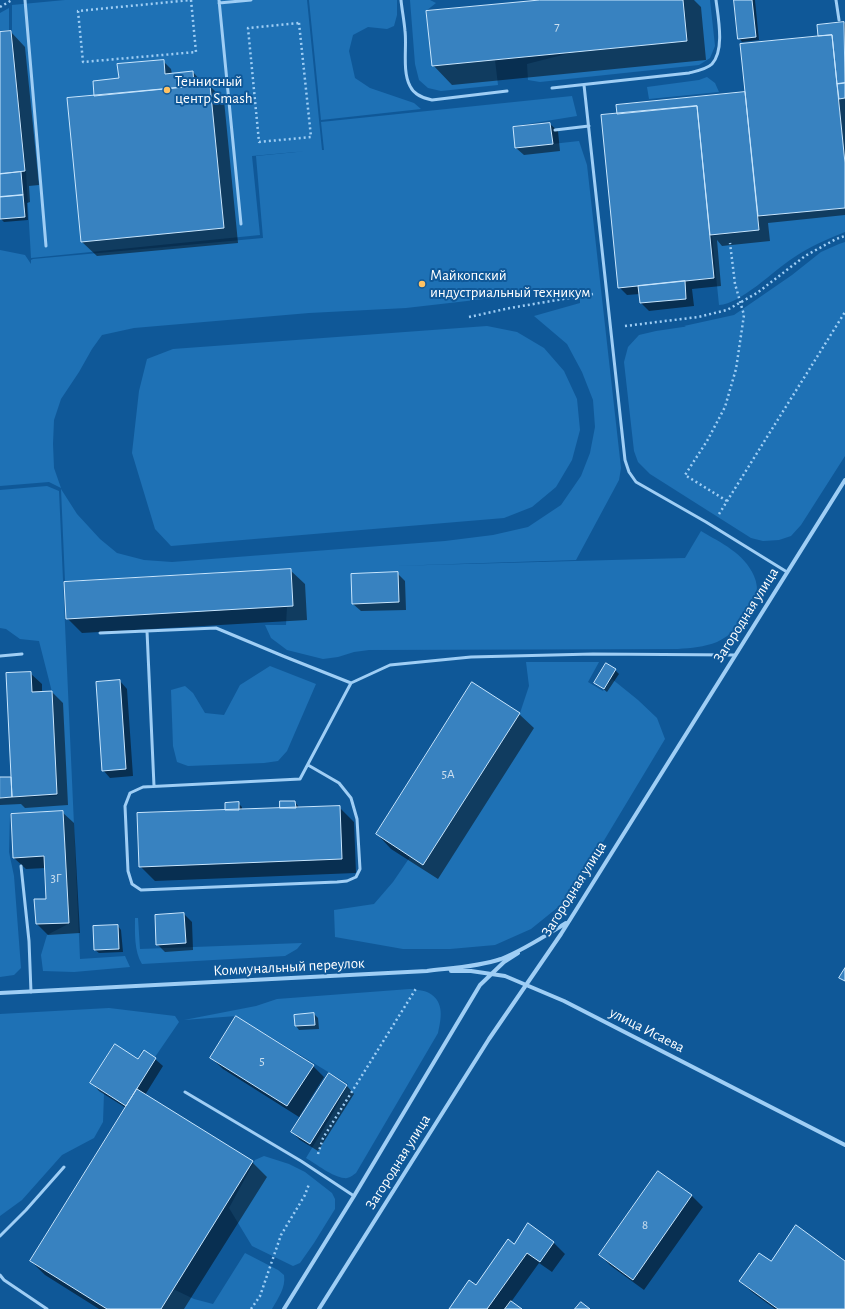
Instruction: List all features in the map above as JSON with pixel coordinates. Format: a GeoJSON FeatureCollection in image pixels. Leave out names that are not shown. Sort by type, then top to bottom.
{"type":"FeatureCollection","features":[{"type":"Feature","properties":{"kind":"street","name":"Загородная улица"},"geometry":{"type":"LineString","coordinates":[[319,1309],[490,1039],[568,922],[845,480]]}},
{"type":"Feature","properties":{"kind":"street","name":"Коммунальный переулок"},"geometry":{"type":"LineString","coordinates":[[0,993],[427,971],[467,967],[501,958],[530,945],[568,922]]}},
{"type":"Feature","properties":{"kind":"street"},"geometry":{"type":"LineString","coordinates":[[284,1309],[354,1196],[480,984],[504,962],[530,945]]}},
{"type":"Feature","properties":{"kind":"street","name":"улица Исаева"},"geometry":{"type":"LineString","coordinates":[[427,971],[471,970],[505,976],[564,1001],[845,1145]]}},
{"type":"Feature","properties":{"kind":"lane"},"geometry":{"type":"LineString","coordinates":[[25,0],[46,246]]}},
{"type":"Feature","properties":{"kind":"lane"},"geometry":{"type":"LineString","coordinates":[[241,224],[219,2],[250,0]]}},
{"type":"Feature","properties":{"kind":"lane"},"geometry":{"type":"LineString","coordinates":[[401,0],[405,31],[406,76],[414,93],[422,98],[432,100],[507,91]]}},
{"type":"Feature","properties":{"kind":"lane"},"geometry":{"type":"LineString","coordinates":[[552,88],[689,73],[704,69],[712,64],[718,55],[720,42],[716,0]]}},
{"type":"Feature","properties":{"kind":"lane"},"geometry":{"type":"LineString","coordinates":[[836,0],[839,20]]}},
{"type":"Feature","properties":{"kind":"lane"},"geometry":{"type":"LineString","coordinates":[[584,85],[625,460],[629,472],[636,482],[787,572]]}},
{"type":"Feature","properties":{"kind":"lane"},"geometry":{"type":"LineString","coordinates":[[555,130],[589,126]]}},
{"type":"Feature","properties":{"kind":"lane"},"geometry":{"type":"LineString","coordinates":[[100,633],[216,628],[351,683]]}},
{"type":"Feature","properties":{"kind":"lane"},"geometry":{"type":"LineString","coordinates":[[147,631],[154,786]]}},
{"type":"Feature","properties":{"kind":"lane"},"geometry":{"type":"LineString","coordinates":[[0,656],[22,654]]}},
{"type":"Feature","properties":{"kind":"lane"},"geometry":{"type":"LineString","coordinates":[[308,765],[340,782],[351,798],[357,820],[360,869],[356,877],[347,881],[141,890],[132,884],[128,871],[125,806],[130,793],[143,787],[154,786],[300,780],[351,683],[390,665],[471,657],[593,654],[734,655]]}},
{"type":"Feature","properties":{"kind":"lane"},"geometry":{"type":"LineString","coordinates":[[21,866],[30,941],[31,992]]}},
{"type":"Feature","properties":{"kind":"lane"},"geometry":{"type":"LineString","coordinates":[[185,1092],[313,1169],[354,1196]]}},
{"type":"Feature","properties":{"kind":"lane"},"geometry":{"type":"LineString","coordinates":[[0,1236],[26,1210],[64,1167]]}},
{"type":"Feature","properties":{"kind":"lane"},"geometry":{"type":"LineString","coordinates":[[0,1275],[4,1280],[47,1309]]}},
{"type":"Feature","properties":{"kind":"path"},"geometry":{"type":"LineString","coordinates":[[0,7],[12,0]]}},
{"type":"Feature","properties":{"kind":"path"},"geometry":{"type":"LineString","coordinates":[[191,0],[196,52],[82,62],[78,11],[191,0]]}},
{"type":"Feature","properties":{"kind":"path"},"geometry":{"type":"LineString","coordinates":[[299,23],[310,137],[259,142],[248,28],[299,23]]}},
{"type":"Feature","properties":{"kind":"path"},"geometry":{"type":"LineString","coordinates":[[611,328],[698,317],[727,310],[757,293],[805,256],[836,239],[845,236]]}},
{"type":"Feature","properties":{"kind":"path"},"geometry":{"type":"LineString","coordinates":[[727,501],[685,475],[707,441],[725,407],[736,369],[744,315],[735,284],[730,243]]}},
{"type":"Feature","properties":{"kind":"path"},"geometry":{"type":"LineString","coordinates":[[469,317],[524,305],[607,292]]}},
{"type":"Feature","properties":{"kind":"path"},"geometry":{"type":"LineString","coordinates":[[712,526],[845,312]]}},
{"type":"Feature","properties":{"kind":"path"},"geometry":{"type":"LineString","coordinates":[[251,1309],[260,1296],[281,1235],[305,1195],[323,1138],[427,971]]}},
{"type":"Feature","properties":{"kind":"shaded area"},"geometry":{"type":"Polygon","coordinates":[[[65,0],[307,0],[322,150],[324,150],[321,122],[572,96],[577,116],[515,126],[516,148],[579,141],[587,165],[621,468],[619,480],[576,560],[392,566],[685,558],[701,531],[731,549],[750,568],[754,576],[757,586],[757,596],[749,615],[742,623],[734,631],[717,642],[683,649],[369,650],[323,659],[287,650],[271,638],[265,625],[286,625],[287,607],[293,606],[291,569],[65,581],[61,489],[77,514],[100,539],[117,553],[144,560],[172,562],[445,541],[493,535],[528,527],[561,505],[581,476],[590,453],[595,427],[593,400],[582,372],[567,344],[534,316],[580,303],[580,289],[548,288],[493,298],[406,308],[309,313],[134,328],[102,335],[61,399],[54,420],[53,444],[54,468],[61,488],[49,482],[0,486],[0,250],[25,255],[31,264],[31,260],[33,259],[263,238],[256,156],[307,151],[252,156],[260,235],[31,258],[26,171],[12,31],[12,5],[65,0]]]}},
{"type":"Feature","properties":{"kind":"shaded area"},"geometry":{"type":"Polygon","coordinates":[[[309,0],[397,0],[397,15],[394,26],[387,29],[368,27],[353,35],[349,51],[355,78],[370,88],[414,103],[421,109],[321,120],[309,0]]]}},
{"type":"Feature","properties":{"kind":"shaded area"},"geometry":{"type":"Polygon","coordinates":[[[410,0],[430,0],[436,3],[426,11],[432,65],[495,60],[498,85],[441,91],[428,88],[419,80],[415,64],[410,0]]]}},
{"type":"Feature","properties":{"kind":"shaded area"},"geometry":{"type":"Polygon","coordinates":[[[684,0],[710,0],[715,46],[710,58],[699,65],[540,82],[528,80],[527,64],[570,53],[688,41],[684,0]]]}},
{"type":"Feature","properties":{"kind":"shaded area"},"geometry":{"type":"Polygon","coordinates":[[[9,8],[9,30],[0,31],[0,13],[9,8]]]}},
{"type":"Feature","properties":{"kind":"shaded area"},"geometry":{"type":"Polygon","coordinates":[[[707,77],[715,83],[719,92],[649,99],[647,87],[699,80],[707,77]]]}},
{"type":"Feature","properties":{"kind":"shaded area"},"geometry":{"type":"Polygon","coordinates":[[[845,98],[845,160],[839,99],[845,98]]]}},
{"type":"Feature","properties":{"kind":"shaded area"},"geometry":{"type":"Polygon","coordinates":[[[845,208],[845,232],[805,250],[785,263],[747,293],[728,303],[719,305],[712,236],[759,230],[758,217],[845,208]]]}},
{"type":"Feature","properties":{"kind":"shaded area"},"geometry":{"type":"Polygon","coordinates":[[[845,242],[845,456],[801,525],[791,536],[779,540],[763,541],[751,538],[650,474],[638,462],[634,451],[624,362],[628,347],[639,335],[686,327],[684,326],[734,315],[792,275],[821,252],[845,242]]]}},
{"type":"Feature","properties":{"kind":"shaded area"},"geometry":{"type":"Polygon","coordinates":[[[487,326],[517,332],[544,348],[564,371],[577,399],[580,430],[572,460],[556,487],[532,507],[504,518],[171,546],[155,529],[132,453],[139,391],[147,359],[173,349],[487,326]]]}},
{"type":"Feature","properties":{"kind":"shaded area"},"geometry":{"type":"Polygon","coordinates":[[[47,486],[59,491],[80,959],[125,956],[130,967],[74,972],[43,971],[41,955],[47,935],[68,924],[63,811],[10,813],[9,852],[14,876],[21,968],[14,975],[0,977],[0,798],[57,796],[52,692],[39,641],[20,639],[6,629],[0,628],[0,490],[47,486]]]}},
{"type":"Feature","properties":{"kind":"shaded area"},"geometry":{"type":"Polygon","coordinates":[[[526,662],[599,662],[588,682],[603,691],[612,679],[657,718],[665,739],[585,872],[562,904],[531,929],[495,945],[450,949],[403,949],[335,937],[334,910],[374,904],[393,882],[410,857],[423,865],[520,713],[529,686],[526,662]]]}},
{"type":"Feature","properties":{"kind":"shaded area"},"geometry":{"type":"Polygon","coordinates":[[[270,666],[316,684],[287,751],[278,761],[264,763],[188,766],[177,762],[173,746],[171,690],[185,686],[193,693],[205,713],[224,715],[240,685],[270,666]]]}},
{"type":"Feature","properties":{"kind":"shaded area"},"geometry":{"type":"Polygon","coordinates":[[[135,918],[138,918],[140,949],[302,943],[297,949],[285,956],[142,964],[136,948],[135,918]]]}},
{"type":"Feature","properties":{"kind":"shaded area"},"geometry":{"type":"Polygon","coordinates":[[[410,989],[427,992],[438,1001],[441,1017],[438,1033],[356,1173],[348,1178],[335,1175],[306,1158],[348,1084],[236,1016],[184,1020],[256,1006],[277,999],[410,989]]]}},
{"type":"Feature","properties":{"kind":"shaded area"},"geometry":{"type":"Polygon","coordinates":[[[109,1008],[175,1016],[179,1022],[155,1057],[142,1050],[138,1058],[113,1045],[91,1083],[104,1093],[103,1122],[94,1138],[62,1155],[22,1200],[0,1216],[0,1014],[109,1008]]]}},
{"type":"Feature","properties":{"kind":"shaded area"},"geometry":{"type":"Polygon","coordinates":[[[264,1156],[289,1164],[305,1172],[332,1193],[335,1199],[335,1209],[314,1243],[300,1263],[293,1266],[252,1246],[229,1208],[255,1160],[264,1156]]]}},
{"type":"Feature","properties":{"kind":"shaded area"},"geometry":{"type":"Polygon","coordinates":[[[245,1253],[278,1270],[284,1275],[283,1289],[272,1309],[161,1309],[173,1289],[194,1299],[213,1304],[245,1253]]]}},
{"type":"Feature","properties":{"kind":"building"},"geometry":{"type":"Polygon","coordinates":[[[540,0],[683,0],[687,41],[432,66],[426,11],[540,0]]]}},
{"type":"Feature","properties":{"kind":"building"},"geometry":{"type":"Polygon","coordinates":[[[734,0],[752,0],[756,37],[738,39],[734,0]]]}},
{"type":"Feature","properties":{"kind":"building"},"geometry":{"type":"Polygon","coordinates":[[[844,22],[845,83],[837,84],[832,35],[818,36],[817,25],[844,22]]]}},
{"type":"Feature","properties":{"kind":"building"},"geometry":{"type":"Polygon","coordinates":[[[11,31],[25,171],[0,174],[0,32],[11,31]]]}},
{"type":"Feature","properties":{"kind":"building"},"geometry":{"type":"Polygon","coordinates":[[[832,35],[845,163],[845,208],[758,216],[740,44],[832,35]]]}},
{"type":"Feature","properties":{"kind":"building"},"geometry":{"type":"Polygon","coordinates":[[[164,60],[165,74],[193,71],[194,86],[94,96],[93,81],[119,78],[117,64],[164,60]]]}},
{"type":"Feature","properties":{"kind":"building"},"geometry":{"type":"Polygon","coordinates":[[[845,83],[845,98],[839,99],[837,84],[845,83]]]}},
{"type":"Feature","properties":{"kind":"building"},"geometry":{"type":"Polygon","coordinates":[[[210,85],[224,228],[81,242],[67,98],[210,85]]]}},
{"type":"Feature","properties":{"kind":"building"},"geometry":{"type":"Polygon","coordinates":[[[745,92],[759,230],[710,235],[697,106],[617,114],[616,105],[745,92]]]}},
{"type":"Feature","properties":{"kind":"building"},"geometry":{"type":"Polygon","coordinates":[[[697,106],[714,278],[618,288],[601,115],[697,106]]]}},
{"type":"Feature","properties":{"kind":"building"},"geometry":{"type":"Polygon","coordinates":[[[550,123],[553,144],[515,148],[513,127],[550,123]]]}},
{"type":"Feature","properties":{"kind":"building"},"geometry":{"type":"Polygon","coordinates":[[[21,172],[23,195],[0,197],[0,174],[21,172]]]}},
{"type":"Feature","properties":{"kind":"building"},"geometry":{"type":"Polygon","coordinates":[[[23,195],[25,217],[0,219],[0,197],[23,195]]]}},
{"type":"Feature","properties":{"kind":"building"},"geometry":{"type":"Polygon","coordinates":[[[685,281],[686,299],[640,303],[638,286],[685,281]]]}},
{"type":"Feature","properties":{"kind":"building"},"geometry":{"type":"Polygon","coordinates":[[[291,569],[293,606],[66,619],[64,582],[291,569]]]}},
{"type":"Feature","properties":{"kind":"building"},"geometry":{"type":"Polygon","coordinates":[[[398,572],[399,602],[352,604],[351,574],[398,572]]]}},
{"type":"Feature","properties":{"kind":"building"},"geometry":{"type":"Polygon","coordinates":[[[606,663],[616,669],[604,689],[594,683],[606,663]]]}},
{"type":"Feature","properties":{"kind":"building"},"geometry":{"type":"Polygon","coordinates":[[[31,672],[32,692],[52,691],[57,794],[12,797],[6,673],[31,672]]]}},
{"type":"Feature","properties":{"kind":"building"},"geometry":{"type":"Polygon","coordinates":[[[120,680],[126,769],[102,771],[96,682],[120,680]]]}},
{"type":"Feature","properties":{"kind":"building"},"geometry":{"type":"Polygon","coordinates":[[[472,682],[520,713],[423,865],[376,834],[472,682]]]}},
{"type":"Feature","properties":{"kind":"building"},"geometry":{"type":"Polygon","coordinates":[[[0,777],[11,777],[12,797],[0,798],[0,777]]]}},
{"type":"Feature","properties":{"kind":"building"},"geometry":{"type":"Polygon","coordinates":[[[280,801],[295,801],[296,808],[280,808],[280,801]]]}},
{"type":"Feature","properties":{"kind":"building"},"geometry":{"type":"Polygon","coordinates":[[[239,802],[239,810],[225,810],[225,803],[239,802]]]}},
{"type":"Feature","properties":{"kind":"building"},"geometry":{"type":"Polygon","coordinates":[[[340,806],[342,859],[139,867],[137,813],[340,806]]]}},
{"type":"Feature","properties":{"kind":"building"},"geometry":{"type":"Polygon","coordinates":[[[63,811],[69,923],[36,924],[34,899],[46,899],[44,856],[13,858],[11,814],[63,811]]]}},
{"type":"Feature","properties":{"kind":"building"},"geometry":{"type":"Polygon","coordinates":[[[184,913],[186,943],[156,945],[155,915],[184,913]]]}},
{"type":"Feature","properties":{"kind":"building"},"geometry":{"type":"Polygon","coordinates":[[[118,925],[119,949],[94,950],[93,926],[118,925]]]}},
{"type":"Feature","properties":{"kind":"building"},"geometry":{"type":"Polygon","coordinates":[[[845,968],[845,981],[839,978],[845,968]]]}},
{"type":"Feature","properties":{"kind":"building"},"geometry":{"type":"Polygon","coordinates":[[[314,1013],[315,1025],[295,1026],[294,1015],[314,1013]]]}},
{"type":"Feature","properties":{"kind":"building"},"geometry":{"type":"Polygon","coordinates":[[[236,1016],[314,1065],[287,1106],[210,1058],[236,1016]]]}},
{"type":"Feature","properties":{"kind":"building"},"geometry":{"type":"Polygon","coordinates":[[[115,1044],[138,1059],[144,1050],[156,1058],[126,1106],[90,1083],[115,1044]]]}},
{"type":"Feature","properties":{"kind":"building"},"geometry":{"type":"Polygon","coordinates":[[[329,1073],[347,1085],[310,1144],[291,1132],[329,1073]]]}},
{"type":"Feature","properties":{"kind":"building"},"geometry":{"type":"Polygon","coordinates":[[[137,1089],[253,1161],[161,1309],[107,1309],[30,1261],[137,1089]]]}},
{"type":"Feature","properties":{"kind":"building"},"geometry":{"type":"Polygon","coordinates":[[[658,1171],[692,1195],[633,1280],[599,1255],[658,1171]]]}},
{"type":"Feature","properties":{"kind":"building"},"geometry":{"type":"Polygon","coordinates":[[[528,1223],[554,1242],[540,1262],[527,1253],[487,1309],[449,1309],[469,1280],[476,1285],[508,1239],[514,1244],[528,1223]]]}},
{"type":"Feature","properties":{"kind":"building"},"geometry":{"type":"Polygon","coordinates":[[[796,1225],[845,1261],[845,1309],[778,1309],[739,1281],[759,1253],[771,1261],[796,1225]]]}},
{"type":"Feature","properties":{"kind":"building"},"geometry":{"type":"Polygon","coordinates":[[[511,1301],[522,1309],[505,1309],[511,1301]]]}},
{"type":"Feature","properties":{"kind":"building"},"geometry":{"type":"Polygon","coordinates":[[[581,1302],[590,1309],[575,1309],[581,1302]]]}},
{"type":"Feature","properties":{"kind":"place","name":"Теннисный центр Smash"},"geometry":{"type":"Point","coordinates":[167,90]}},
{"type":"Feature","properties":{"kind":"place","name":"Майкопский индустриальный техникум"},"geometry":{"type":"Point","coordinates":[422,284]}}]}
